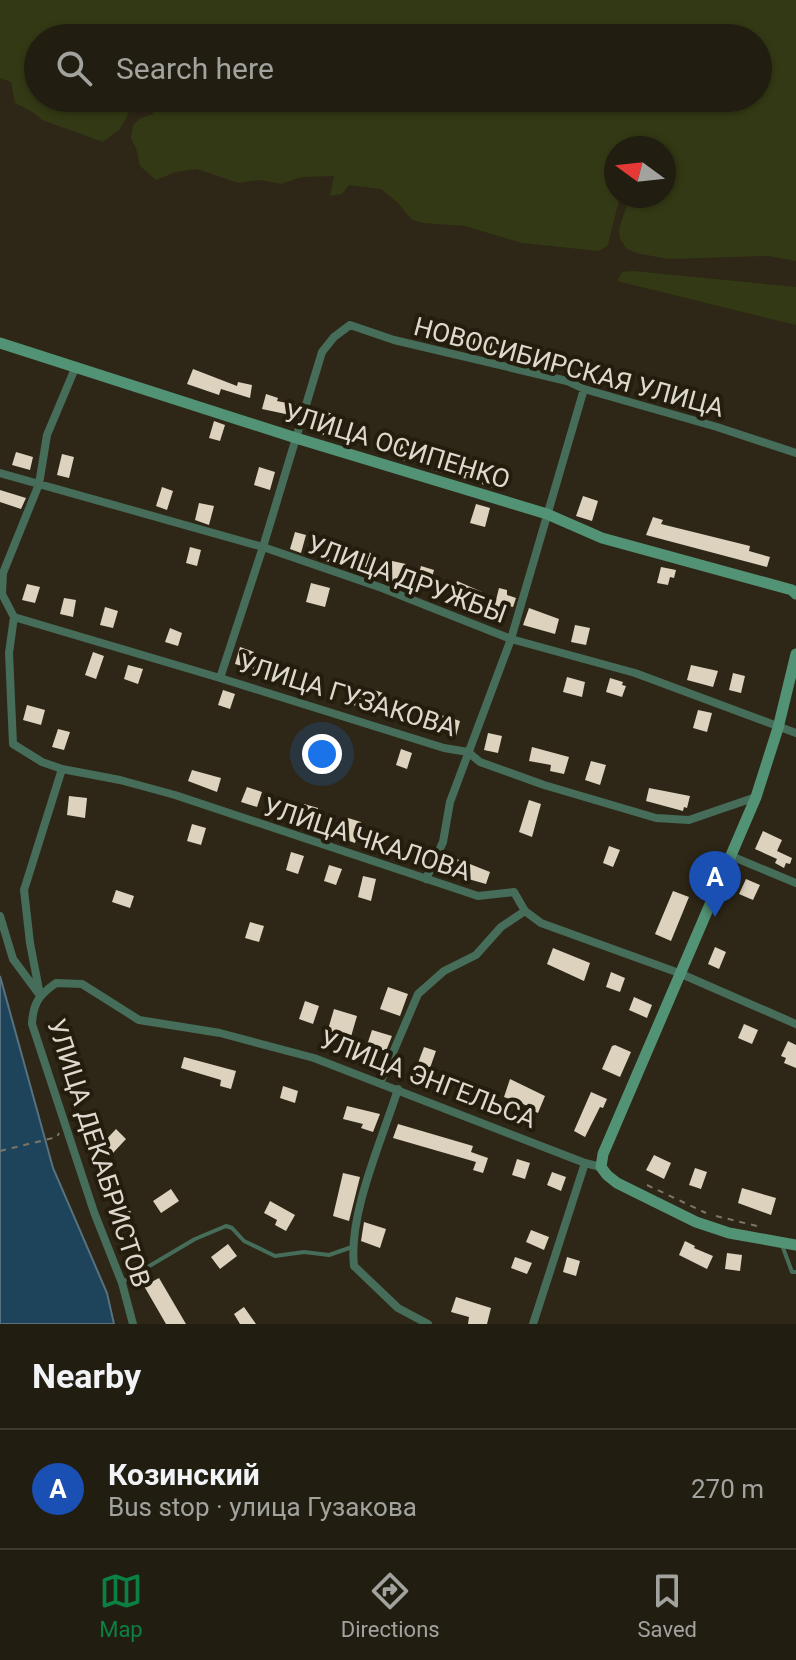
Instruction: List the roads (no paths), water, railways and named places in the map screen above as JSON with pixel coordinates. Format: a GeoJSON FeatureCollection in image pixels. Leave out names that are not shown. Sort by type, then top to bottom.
{"type":"FeatureCollection","features":[{"type":"Feature","properties":{"kind":"main road","name":"УЛИЦА ОСИПЕНКО"},"geometry":{"type":"LineString","coordinates":[[0,343],[547,514],[602,538],[782,587],[796,594]]}},
{"type":"Feature","properties":{"kind":"main road"},"geometry":{"type":"LineString","coordinates":[[601,1167],[603,1154],[756,797],[778,728],[796,654]]}},
{"type":"Feature","properties":{"kind":"main road","name":"УЛИЦА ЭНГЕЛЬСА"},"geometry":{"type":"LineString","coordinates":[[601,1167],[617,1183],[696,1222],[729,1233],[796,1245]]}},
{"type":"Feature","properties":{"kind":"street","name":"НОВОСИБИРСКАЯ УЛИЦА"},"geometry":{"type":"LineString","coordinates":[[296,438],[322,352],[334,337],[350,325],[394,340],[567,381],[584,389],[796,453]]}},
{"type":"Feature","properties":{"kind":"street"},"geometry":{"type":"LineString","coordinates":[[14,617],[2,594],[3,573],[39,484],[47,435],[76,366]]}},
{"type":"Feature","properties":{"kind":"street"},"geometry":{"type":"LineString","coordinates":[[426,879],[443,842],[450,802],[511,639],[584,389]]}},
{"type":"Feature","properties":{"kind":"street"},"geometry":{"type":"LineString","coordinates":[[220,678],[296,438]]}},
{"type":"Feature","properties":{"kind":"street","name":"УЛИЦА ДРУЖБЫ"},"geometry":{"type":"LineString","coordinates":[[0,473],[263,547],[382,588],[511,639],[635,673],[796,733]]}},
{"type":"Feature","properties":{"kind":"street","name":"УЛИЦА ГУЗАКОВА"},"geometry":{"type":"LineString","coordinates":[[14,617],[358,723],[468,752],[480,762],[544,785],[656,818],[689,820],[756,797]]}},
{"type":"Feature","properties":{"kind":"street","name":"УЛИЦА ЧКАЛОВА"},"geometry":{"type":"LineString","coordinates":[[14,617],[9,653],[13,744],[42,762],[175,795],[478,896],[514,892],[525,911],[541,923],[679,973],[796,1024]]}},
{"type":"Feature","properties":{"kind":"street","name":"УЛИЦА ДЕКАБРИСТОВ"},"geometry":{"type":"LineString","coordinates":[[62,769],[24,890],[40,995],[33,1007],[32,1024],[94,1212],[122,1283],[133,1324]]}},
{"type":"Feature","properties":{"kind":"street"},"geometry":{"type":"LineString","coordinates":[[731,856],[796,883]]}},
{"type":"Feature","properties":{"kind":"street"},"geometry":{"type":"LineString","coordinates":[[380,1083],[418,994],[444,971],[476,955],[501,927],[525,911]]}},
{"type":"Feature","properties":{"kind":"street"},"geometry":{"type":"LineString","coordinates":[[0,916],[13,959],[40,995]]}},
{"type":"Feature","properties":{"kind":"street","name":"УЛИЦА ЭНГЕЛЬСА"},"geometry":{"type":"LineString","coordinates":[[40,995],[56,983],[82,984],[139,1020],[220,1033],[314,1058],[601,1167]]}},
{"type":"Feature","properties":{"kind":"street"},"geometry":{"type":"LineString","coordinates":[[398,1089],[370,1173],[352,1247],[354,1266],[398,1308],[428,1324]]}},
{"type":"Feature","properties":{"kind":"street"},"geometry":{"type":"LineString","coordinates":[[533,1324],[585,1163]]}},
{"type":"Feature","properties":{"kind":"lane"},"geometry":{"type":"LineString","coordinates":[[122,1283],[195,1239],[226,1226],[244,1241],[275,1256],[304,1252],[329,1255],[352,1247]]}},
{"type":"Feature","properties":{"kind":"lane"},"geometry":{"type":"LineString","coordinates":[[781,1243],[792,1272],[796,1272]]}},
{"type":"Feature","properties":{"kind":"water"},"geometry":{"type":"Polygon","coordinates":[[[0,976],[53,1168],[107,1293],[114,1324],[0,1324],[0,976]]]}},
{"type":"Feature","properties":{"kind":"place","name":"Козинский"},"geometry":{"type":"Point","coordinates":[715,917]}}]}
